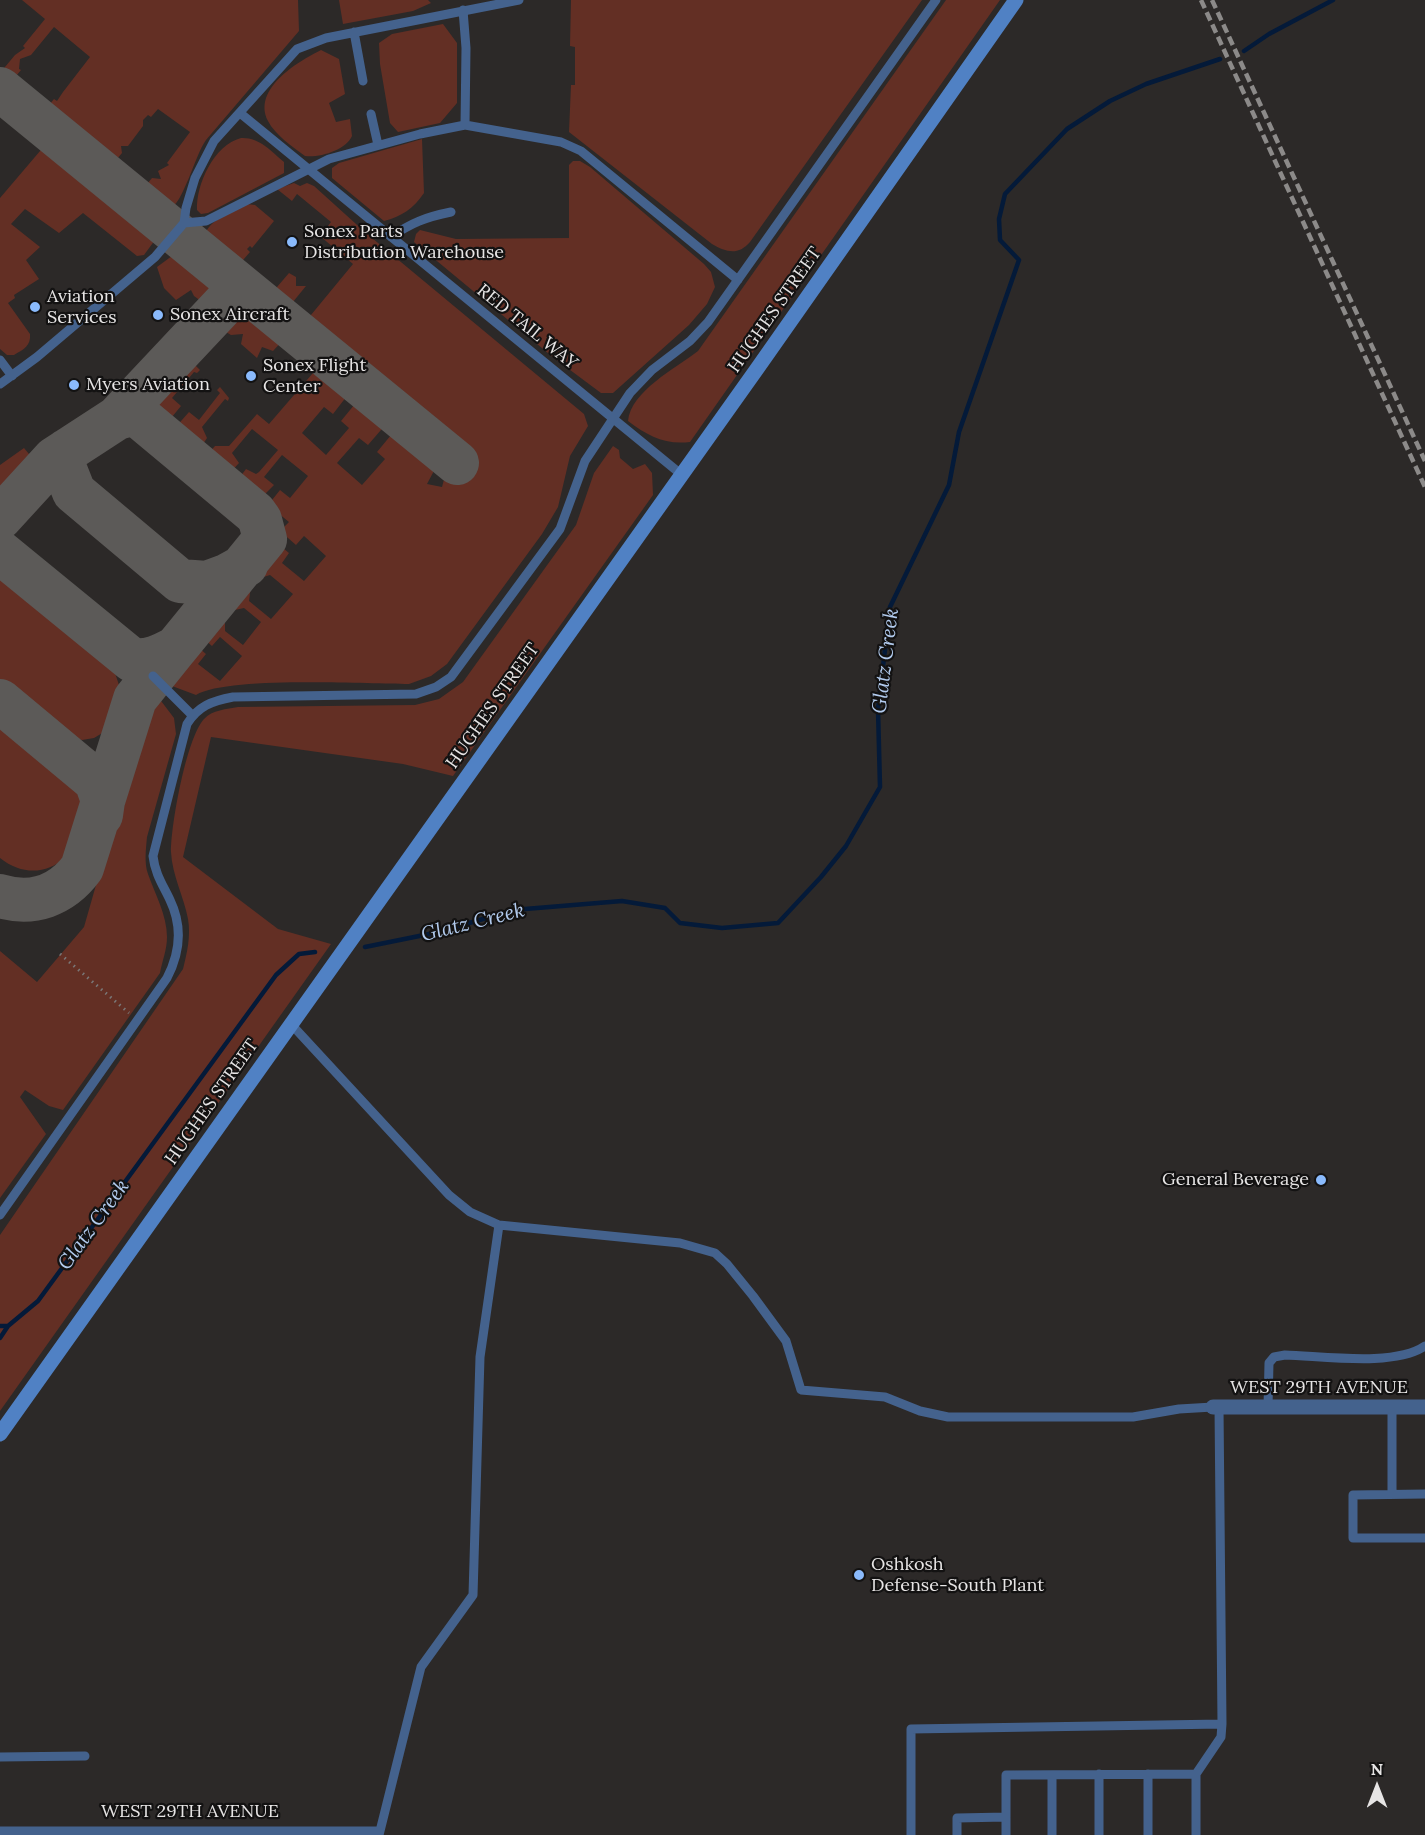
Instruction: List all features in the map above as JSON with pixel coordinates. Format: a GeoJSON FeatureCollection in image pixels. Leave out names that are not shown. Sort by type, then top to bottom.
{"type":"FeatureCollection","features":[{"type":"Feature","properties":{"kind":"street","name":"HUGHES STREET"},"geometry":{"type":"LineString","coordinates":[[0,1434],[682,475],[1016,0]]}},
{"type":"Feature","properties":{"kind":"street","name":"WEST 29TH AVENUE"},"geometry":{"type":"LineString","coordinates":[[1216,1407],[1425,1407]]}},
{"type":"Feature","properties":{"kind":"lane"},"geometry":{"type":"LineString","coordinates":[[0,384],[155,257],[184,224],[186,208],[205,156],[214,141],[297,50],[326,38],[519,0]]}},
{"type":"Feature","properties":{"kind":"lane"},"geometry":{"type":"LineString","coordinates":[[0,1215],[138,1020],[176,961],[179,946],[176,913],[158,878],[153,856],[187,724],[192,715],[212,701],[232,697],[416,694],[436,687],[451,677],[560,529],[585,461],[612,418],[630,393],[645,378],[690,341],[708,322],[936,0]]}},
{"type":"Feature","properties":{"kind":"lane"},"geometry":{"type":"LineString","coordinates":[[463,10],[466,48],[465,125]]}},
{"type":"Feature","properties":{"kind":"lane"},"geometry":{"type":"LineString","coordinates":[[354,32],[363,81]]}},
{"type":"Feature","properties":{"kind":"lane","name":"RED TAIL WAY"},"geometry":{"type":"LineString","coordinates":[[240,113],[682,475]]}},
{"type":"Feature","properties":{"kind":"lane"},"geometry":{"type":"LineString","coordinates":[[371,114],[378,144]]}},
{"type":"Feature","properties":{"kind":"lane"},"geometry":{"type":"LineString","coordinates":[[184,224],[206,221],[307,169],[378,144],[465,125],[561,142],[581,151],[738,280]]}},
{"type":"Feature","properties":{"kind":"lane"},"geometry":{"type":"LineString","coordinates":[[391,237],[411,223],[425,217],[451,212]]}},
{"type":"Feature","properties":{"kind":"lane"},"geometry":{"type":"LineString","coordinates":[[0,360],[12,376]]}},
{"type":"Feature","properties":{"kind":"lane"},"geometry":{"type":"LineString","coordinates":[[153,676],[192,715]]}},
{"type":"Feature","properties":{"kind":"lane"},"geometry":{"type":"LineString","coordinates":[[291,1024],[449,1195],[470,1212],[499,1225],[680,1243],[715,1253],[753,1296],[786,1341],[801,1390],[885,1398],[920,1411],[948,1417],[1133,1417],[1179,1409],[1216,1407],[1222,1724],[1221,1737],[1196,1774],[1196,1835]]}},
{"type":"Feature","properties":{"kind":"lane"},"geometry":{"type":"LineString","coordinates":[[379,1833],[421,1667],[473,1595],[480,1358],[499,1225]]}},
{"type":"Feature","properties":{"kind":"lane"},"geometry":{"type":"LineString","coordinates":[[1268,1407],[1269,1363],[1277,1356],[1383,1358],[1415,1353],[1425,1346]]}},
{"type":"Feature","properties":{"kind":"lane"},"geometry":{"type":"LineString","coordinates":[[1392,1407],[1392,1494]]}},
{"type":"Feature","properties":{"kind":"lane"},"geometry":{"type":"LineString","coordinates":[[1425,1494],[1353,1495],[1353,1538],[1425,1538]]}},
{"type":"Feature","properties":{"kind":"lane"},"geometry":{"type":"LineString","coordinates":[[911,1835],[911,1729],[1222,1724]]}},
{"type":"Feature","properties":{"kind":"lane"},"geometry":{"type":"LineString","coordinates":[[0,1757],[85,1756]]}},
{"type":"Feature","properties":{"kind":"lane"},"geometry":{"type":"LineString","coordinates":[[1099,1774],[1099,1835]]}},
{"type":"Feature","properties":{"kind":"lane"},"geometry":{"type":"LineString","coordinates":[[1148,1774],[1148,1835]]}},
{"type":"Feature","properties":{"kind":"lane"},"geometry":{"type":"LineString","coordinates":[[1006,1835],[1006,1775],[1196,1774]]}},
{"type":"Feature","properties":{"kind":"lane"},"geometry":{"type":"LineString","coordinates":[[1052,1775],[1052,1835]]}},
{"type":"Feature","properties":{"kind":"lane"},"geometry":{"type":"LineString","coordinates":[[957,1835],[957,1818],[1006,1817]]}},
{"type":"Feature","properties":{"kind":"lane","name":"WEST 29TH AVENUE"},"geometry":{"type":"LineString","coordinates":[[0,1832],[379,1833]]}},
{"type":"Feature","properties":{"kind":"path"},"geometry":{"type":"LineString","coordinates":[[60,954],[138,1020]]}},
{"type":"Feature","properties":{"kind":"shaded area"},"geometry":{"type":"Polygon","coordinates":[[[22,0],[298,0],[299,31],[206,140],[179,199],[169,209],[142,190],[152,178],[161,179],[158,171],[169,165],[167,163],[190,132],[158,109],[151,117],[148,115],[143,120],[143,126],[128,146],[121,146],[122,153],[112,165],[45,110],[54,99],[57,101],[90,57],[54,27],[31,55],[20,59],[19,69],[21,70],[11,82],[0,73],[15,55],[25,48],[23,46],[45,19],[22,0]]]}},
{"type":"Feature","properties":{"kind":"shaded area"},"geometry":{"type":"Polygon","coordinates":[[[339,0],[428,0],[431,3],[413,11],[343,24],[339,0]]]}},
{"type":"Feature","properties":{"kind":"shaded area"},"geometry":{"type":"Polygon","coordinates":[[[571,0],[922,0],[750,242],[741,249],[732,251],[712,244],[569,132],[571,85],[575,85],[575,47],[570,46],[571,0]]]}},
{"type":"Feature","properties":{"kind":"shaded area"},"geometry":{"type":"Polygon","coordinates":[[[946,0],[1000,0],[690,442],[665,441],[628,421],[631,410],[646,390],[698,351],[946,0]]]}},
{"type":"Feature","properties":{"kind":"shaded area"},"geometry":{"type":"Polygon","coordinates":[[[443,24],[457,43],[457,103],[440,123],[398,132],[390,123],[380,64],[379,43],[392,34],[443,24]]]}},
{"type":"Feature","properties":{"kind":"shaded area"},"geometry":{"type":"Polygon","coordinates":[[[321,50],[339,59],[345,94],[329,103],[336,122],[350,119],[352,136],[344,145],[332,152],[318,156],[305,156],[271,126],[265,109],[266,98],[271,88],[289,69],[321,50]]]}},
{"type":"Feature","properties":{"kind":"shaded area"},"geometry":{"type":"Polygon","coordinates":[[[241,138],[259,142],[269,149],[284,162],[284,173],[208,213],[201,214],[197,210],[197,200],[208,167],[223,149],[231,142],[241,138]]]}},
{"type":"Feature","properties":{"kind":"shaded area"},"geometry":{"type":"Polygon","coordinates":[[[422,139],[424,193],[407,211],[396,217],[384,221],[332,178],[332,168],[339,163],[422,139]]]}},
{"type":"Feature","properties":{"kind":"shaded area"},"geometry":{"type":"Polygon","coordinates":[[[46,144],[151,229],[155,240],[144,255],[137,256],[83,213],[59,233],[25,209],[11,224],[40,247],[26,260],[39,279],[14,295],[15,298],[8,303],[30,334],[30,338],[24,349],[14,355],[7,355],[0,349],[0,198],[46,144]]]}},
{"type":"Feature","properties":{"kind":"shaded area"},"geometry":{"type":"Polygon","coordinates":[[[573,161],[580,161],[590,167],[704,264],[711,272],[715,287],[707,304],[689,325],[613,393],[601,393],[554,358],[414,242],[420,230],[456,239],[569,238],[569,165],[573,161]]]}},
{"type":"Feature","properties":{"kind":"shaded area"},"geometry":{"type":"Polygon","coordinates":[[[294,183],[300,186],[307,183],[314,186],[366,233],[584,414],[588,426],[570,456],[558,507],[542,534],[447,664],[431,676],[409,684],[298,682],[237,685],[213,689],[196,695],[172,686],[166,670],[191,641],[206,654],[198,664],[220,681],[242,656],[220,637],[212,646],[197,633],[215,610],[225,617],[225,631],[243,645],[261,622],[244,608],[230,611],[221,602],[241,579],[251,586],[249,601],[271,619],[293,594],[270,575],[257,579],[247,572],[273,540],[289,553],[282,563],[304,581],[326,556],[304,536],[296,545],[280,531],[289,522],[268,505],[280,490],[290,498],[308,476],[282,455],[264,477],[274,485],[259,500],[237,481],[246,469],[256,474],[259,472],[278,450],[252,429],[232,453],[239,463],[229,474],[207,455],[215,446],[229,446],[257,414],[269,424],[319,366],[350,392],[333,414],[324,407],[302,433],[326,455],[349,428],[341,421],[359,399],[387,423],[368,445],[359,438],[337,463],[362,485],[385,459],[377,452],[396,429],[434,461],[436,467],[427,484],[442,487],[446,472],[454,476],[469,456],[306,321],[353,264],[320,236],[331,222],[297,194],[292,201],[277,189],[294,183]]]}},
{"type":"Feature","properties":{"kind":"shaded area"},"geometry":{"type":"Polygon","coordinates":[[[247,204],[255,205],[274,221],[252,248],[250,246],[247,249],[250,252],[237,267],[204,240],[205,233],[214,222],[247,204]]]}},
{"type":"Feature","properties":{"kind":"shaded area"},"geometry":{"type":"Polygon","coordinates":[[[176,253],[181,254],[219,285],[219,295],[209,307],[194,296],[191,290],[176,300],[164,288],[157,267],[176,253]]]}},
{"type":"Feature","properties":{"kind":"shaded area"},"geometry":{"type":"Polygon","coordinates":[[[289,273],[296,277],[296,286],[306,286],[288,308],[271,294],[289,273]]]}},
{"type":"Feature","properties":{"kind":"shaded area"},"geometry":{"type":"Polygon","coordinates":[[[238,305],[249,309],[285,338],[273,351],[262,347],[257,358],[241,344],[243,334],[231,335],[214,325],[229,309],[238,305]]]}},
{"type":"Feature","properties":{"kind":"shaded area"},"geometry":{"type":"Polygon","coordinates":[[[185,355],[200,370],[197,373],[194,372],[172,398],[181,406],[167,423],[147,406],[146,395],[185,355]]]}},
{"type":"Feature","properties":{"kind":"shaded area"},"geometry":{"type":"Polygon","coordinates":[[[220,387],[229,398],[228,401],[225,399],[202,427],[207,438],[199,450],[174,429],[189,412],[199,420],[220,393],[217,390],[220,387]]]}},
{"type":"Feature","properties":{"kind":"shaded area"},"geometry":{"type":"Polygon","coordinates":[[[613,446],[619,450],[620,458],[633,469],[645,464],[652,473],[653,495],[453,776],[403,764],[211,737],[183,857],[278,929],[331,944],[0,1411],[0,1235],[183,969],[189,925],[171,852],[181,783],[197,729],[211,714],[238,707],[415,705],[439,699],[463,682],[576,525],[594,473],[613,446]]]}},
{"type":"Feature","properties":{"kind":"shaded area"},"geometry":{"type":"Polygon","coordinates":[[[24,448],[34,460],[0,499],[0,465],[24,448]]]}},
{"type":"Feature","properties":{"kind":"shaded area"},"geometry":{"type":"Polygon","coordinates":[[[0,564],[109,655],[122,694],[115,716],[104,732],[94,738],[82,740],[63,735],[0,684],[0,564]]]}},
{"type":"Feature","properties":{"kind":"shaded area"},"geometry":{"type":"Polygon","coordinates":[[[152,689],[174,718],[176,734],[147,837],[146,851],[147,870],[163,913],[167,937],[160,973],[63,1110],[49,1106],[25,1090],[20,1097],[46,1134],[0,1198],[0,951],[37,982],[84,927],[152,689]]]}},
{"type":"Feature","properties":{"kind":"shaded area"},"geometry":{"type":"Polygon","coordinates":[[[0,717],[71,775],[86,798],[87,815],[80,839],[72,851],[51,867],[26,870],[13,866],[0,858],[0,717]]]}},
{"type":"Feature","properties":{"kind":"waterway","name":"Glatz Creek"},"geometry":{"type":"LineString","coordinates":[[1244,51],[1269,34],[1333,0]]}},
{"type":"Feature","properties":{"kind":"waterway","name":"Glatz Creek"},"geometry":{"type":"LineString","coordinates":[[365,947],[439,932],[513,910],[622,901],[665,908],[680,923],[722,928],[778,923],[846,846],[880,787],[878,709],[890,607],[949,485],[959,432],[1019,260],[1000,240],[999,219],[1005,194],[1067,129],[1110,101],[1146,84],[1220,59]]}},
{"type":"Feature","properties":{"kind":"waterway","name":"Glatz Creek"},"geometry":{"type":"LineString","coordinates":[[0,1326],[8,1326],[38,1301],[276,975],[299,954],[315,952]]}},
{"type":"Feature","properties":{"kind":"waterway"},"geometry":{"type":"LineString","coordinates":[[0,1338],[8,1326]]}},
{"type":"Feature","properties":{"kind":"taxiway"},"geometry":{"type":"LineString","coordinates":[[0,89],[457,463]]}},
{"type":"Feature","properties":{"kind":"taxiway"},"geometry":{"type":"LineString","coordinates":[[117,418],[232,295],[229,277]]}},
{"type":"Feature","properties":{"kind":"taxiway"},"geometry":{"type":"LineString","coordinates":[[0,518],[54,459],[117,418],[135,413],[255,513],[260,520],[265,539],[176,648],[155,658],[144,660],[132,660],[0,552]]}},
{"type":"Feature","properties":{"kind":"taxiway"},"geometry":{"type":"LineString","coordinates":[[66,451],[63,464],[74,492],[180,581],[207,583],[246,565]]}},
{"type":"Feature","properties":{"kind":"taxiway"},"geometry":{"type":"LineString","coordinates":[[0,896],[24,900],[46,896],[65,885],[82,868],[135,699],[176,648]]}},
{"type":"Feature","properties":{"kind":"taxiway"},"geometry":{"type":"LineString","coordinates":[[0,701],[96,781],[103,801],[101,815]]}},
{"type":"Feature","properties":{"kind":"railway"},"geometry":{"type":"LineString","coordinates":[[1201,0],[1425,487]]}},
{"type":"Feature","properties":{"kind":"railway"},"geometry":{"type":"LineString","coordinates":[[1212,0],[1425,461]]}},
{"type":"Feature","properties":{"kind":"place","name":"Sonex Parts Distribution Warehouse"},"geometry":{"type":"Point","coordinates":[292,242]}},
{"type":"Feature","properties":{"kind":"place","name":"Aviation Services"},"geometry":{"type":"Point","coordinates":[35,307]}},
{"type":"Feature","properties":{"kind":"place","name":"Sonex Aircraft"},"geometry":{"type":"Point","coordinates":[158,315]}},
{"type":"Feature","properties":{"kind":"place","name":"Sonex Flight Center"},"geometry":{"type":"Point","coordinates":[251,376]}},
{"type":"Feature","properties":{"kind":"place","name":"Myers Aviation"},"geometry":{"type":"Point","coordinates":[74,385]}},
{"type":"Feature","properties":{"kind":"place","name":"General Beverage"},"geometry":{"type":"Point","coordinates":[1321,1180]}},
{"type":"Feature","properties":{"kind":"place","name":"Oshkosh Defense-South Plant"},"geometry":{"type":"Point","coordinates":[859,1575]}}]}
